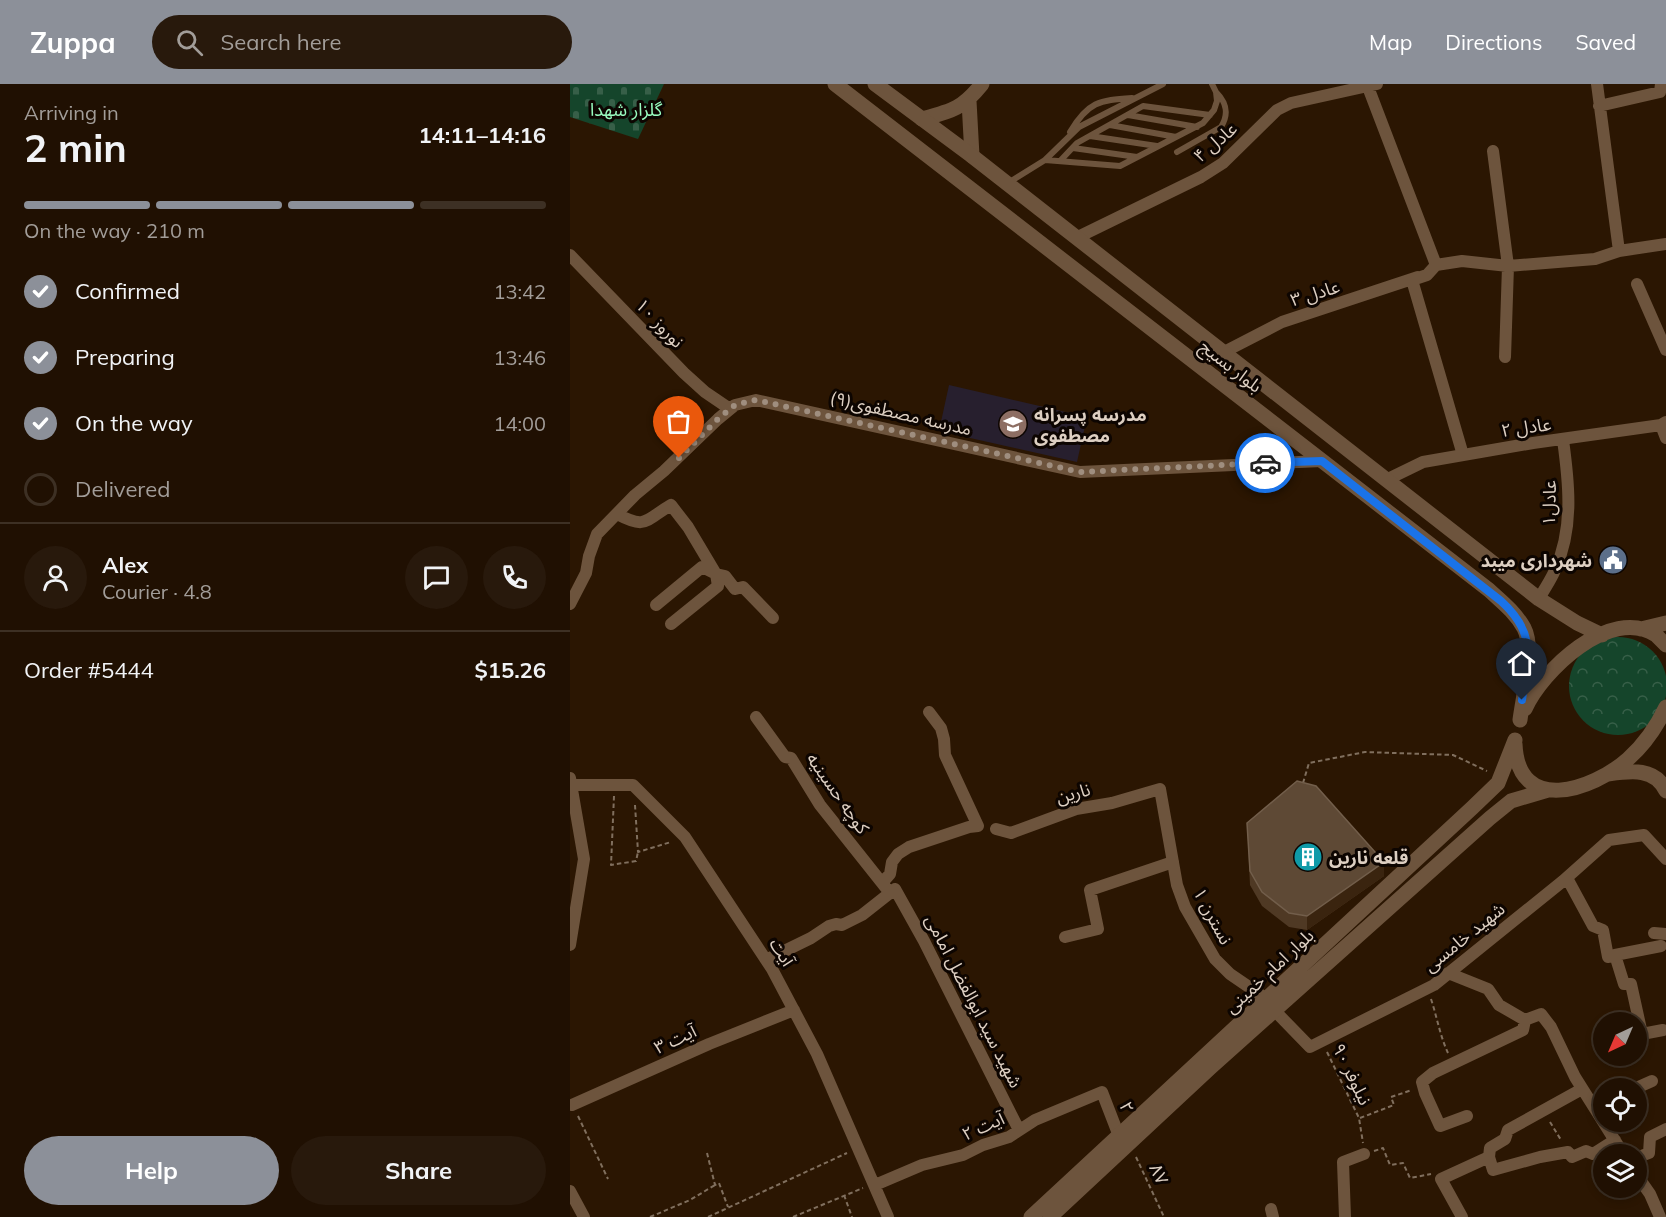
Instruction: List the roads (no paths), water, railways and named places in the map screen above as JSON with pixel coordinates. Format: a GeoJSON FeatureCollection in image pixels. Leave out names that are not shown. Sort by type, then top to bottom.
{"type":"FeatureCollection","features":[{"type":"Feature","properties":{"kind":"main road","name":"بلوار بسیج"},"geometry":{"type":"LineString","coordinates":[[835,84],[1490,590],[1513,612],[1525,630],[1528,655],[1520,720]]}},
{"type":"Feature","properties":{"kind":"main road","name":"بلوار بسیج"},"geometry":{"type":"LineString","coordinates":[[875,84],[972,156],[1506,573],[1577,623],[1602,635]]}},
{"type":"Feature","properties":{"kind":"main road"},"geometry":{"type":"LineString","coordinates":[[922,119],[950,112],[969,101],[982,84]]}},
{"type":"Feature","properties":{"kind":"main road"},"geometry":{"type":"LineString","coordinates":[[969,101],[972,156]]}},
{"type":"Feature","properties":{"kind":"main road"},"geometry":{"type":"LineString","coordinates":[[1490,590],[1499,590],[1506,583],[1506,573]]}},
{"type":"Feature","properties":{"kind":"main road"},"geometry":{"type":"LineString","coordinates":[[1520,720],[1530,698],[1544,678],[1581,645],[1622,629],[1641,629],[1666,623]]}},
{"type":"Feature","properties":{"kind":"main road"},"geometry":{"type":"LineString","coordinates":[[1641,629],[1656,635],[1666,645]]}},
{"type":"Feature","properties":{"kind":"main road"},"geometry":{"type":"LineString","coordinates":[[1608,774],[1646,741],[1666,706]]}},
{"type":"Feature","properties":{"kind":"main road","name":"بلوار امام خمینی"},"geometry":{"type":"LineString","coordinates":[[1271,1005],[1498,783],[1515,741],[1520,720]]}},
{"type":"Feature","properties":{"kind":"main road"},"geometry":{"type":"LineString","coordinates":[[1515,741],[1516,759],[1522,773],[1534,784],[1548,790]]}},
{"type":"Feature","properties":{"kind":"main road"},"geometry":{"type":"LineString","coordinates":[[1608,774],[1636,771],[1647,773],[1656,779],[1666,791]]}},
{"type":"Feature","properties":{"kind":"main road","name":"بلوار امام خمینی"},"geometry":{"type":"LineString","coordinates":[[1031,1217],[1124,1139],[1271,1005],[1511,801],[1548,790],[1567,790],[1608,774]]}},
{"type":"Feature","properties":{"kind":"main road","name":"بلوار امام خمینی"},"geometry":{"type":"LineString","coordinates":[[1050,1217],[1124,1139]]}},
{"type":"Feature","properties":{"kind":"street"},"geometry":{"type":"LineString","coordinates":[[1597,84],[1619,251]]}},
{"type":"Feature","properties":{"kind":"street"},"geometry":{"type":"LineString","coordinates":[[1599,106],[1660,92],[1661,84]]}},
{"type":"Feature","properties":{"kind":"street"},"geometry":{"type":"LineString","coordinates":[[1372,86],[1436,265],[1462,261],[1508,266],[1595,259],[1619,251],[1666,243]]}},
{"type":"Feature","properties":{"kind":"street","name":"عادل ۴"},"geometry":{"type":"LineString","coordinates":[[1076,238],[1201,177],[1223,163],[1277,110],[1291,103],[1372,86]]}},
{"type":"Feature","properties":{"kind":"street"},"geometry":{"type":"LineString","coordinates":[[1493,151],[1508,266],[1506,357]]}},
{"type":"Feature","properties":{"kind":"street","name":"نوروز ۱۰"},"geometry":{"type":"LineString","coordinates":[[570,255],[684,373],[705,392],[730,409]]}},
{"type":"Feature","properties":{"kind":"street","name":"عادل ۳"},"geometry":{"type":"LineString","coordinates":[[1224,352],[1282,322],[1420,277],[1436,265]]}},
{"type":"Feature","properties":{"kind":"street"},"geometry":{"type":"LineString","coordinates":[[1420,277],[1412,280],[1463,455]]}},
{"type":"Feature","properties":{"kind":"street"},"geometry":{"type":"LineString","coordinates":[[1637,284],[1666,350]]}},
{"type":"Feature","properties":{"kind":"street","name":"مدرسه مصطفوی(۹)"},"geometry":{"type":"LineString","coordinates":[[570,604],[586,573],[597,534],[730,409],[735,405],[756,400],[1080,472],[1322,461]]}},
{"type":"Feature","properties":{"kind":"street","name":"عادل ۲"},"geometry":{"type":"LineString","coordinates":[[1386,480],[1423,462],[1663,423],[1666,438]]}},
{"type":"Feature","properties":{"kind":"street","name":"عادل۱"},"geometry":{"type":"LineString","coordinates":[[1539,598],[1555,570],[1566,534],[1570,496],[1563,440]]}},
{"type":"Feature","properties":{"kind":"street"},"geometry":{"type":"LineString","coordinates":[[617,514],[640,524],[671,505],[688,526],[716,574],[718,586],[671,624]]}},
{"type":"Feature","properties":{"kind":"street"},"geometry":{"type":"LineString","coordinates":[[656,605],[702,567],[725,576],[735,589],[743,587],[774,618]]}},
{"type":"Feature","properties":{"kind":"street"},"geometry":{"type":"LineString","coordinates":[[882,883],[890,874],[892,862],[898,854],[909,847],[978,826],[945,755],[941,728],[929,712]]}},
{"type":"Feature","properties":{"kind":"street","name":"کوچه حسینیه"},"geometry":{"type":"LineString","coordinates":[[756,717],[785,757],[790,758],[820,805],[882,883],[893,891]]}},
{"type":"Feature","properties":{"kind":"street"},"geometry":{"type":"LineString","coordinates":[[570,945],[584,859],[571,782]]}},
{"type":"Feature","properties":{"kind":"street","name":"آیت"},"geometry":{"type":"LineString","coordinates":[[571,782],[633,784],[685,837],[766,960],[794,1010],[817,1054],[888,1217]]}},
{"type":"Feature","properties":{"kind":"street","name":"نسترن ۱"},"geometry":{"type":"LineString","coordinates":[[1160,789],[1177,885],[1185,907],[1215,959],[1230,974],[1271,1005]]}},
{"type":"Feature","properties":{"kind":"street","name":"نارین"},"geometry":{"type":"LineString","coordinates":[[996,829],[1011,833],[1076,808],[1112,803],[1160,789]]}},
{"type":"Feature","properties":{"kind":"street","name":"شهید خامسی"},"geometry":{"type":"LineString","coordinates":[[1271,1005],[1310,1047],[1427,989],[1567,878],[1609,840],[1644,835],[1666,859]]}},
{"type":"Feature","properties":{"kind":"street"},"geometry":{"type":"LineString","coordinates":[[1065,937],[1098,929],[1090,890],[1173,862]]}},
{"type":"Feature","properties":{"kind":"street"},"geometry":{"type":"LineString","coordinates":[[1567,878],[1593,926],[1603,930],[1608,957],[1661,946]]}},
{"type":"Feature","properties":{"kind":"street"},"geometry":{"type":"LineString","coordinates":[[766,960],[811,938],[829,926],[842,925],[862,915],[893,891]]}},
{"type":"Feature","properties":{"kind":"street","name":"شهید سید ابوالفضل امامی"},"geometry":{"type":"LineString","coordinates":[[893,891],[924,941],[1019,1130]]}},
{"type":"Feature","properties":{"kind":"street"},"geometry":{"type":"LineString","coordinates":[[1616,955],[1624,984],[1631,984],[1642,1034],[1663,1030]]}},
{"type":"Feature","properties":{"kind":"street"},"geometry":{"type":"LineString","coordinates":[[1448,973],[1488,989],[1499,1005],[1525,1020]]}},
{"type":"Feature","properties":{"kind":"street","name":"آیت ۳"},"geometry":{"type":"LineString","coordinates":[[572,1105],[709,1044],[794,1010]]}},
{"type":"Feature","properties":{"kind":"street"},"geometry":{"type":"LineString","coordinates":[[1525,1020],[1541,1014],[1551,1027],[1582,1089],[1593,1099]]}},
{"type":"Feature","properties":{"kind":"street"},"geometry":{"type":"LineString","coordinates":[[1467,1116],[1440,1126],[1422,1082],[1452,1064],[1523,1030],[1525,1020]]}},
{"type":"Feature","properties":{"kind":"street"},"geometry":{"type":"LineString","coordinates":[[1647,1083],[1652,1081]]}},
{"type":"Feature","properties":{"kind":"street"},"geometry":{"type":"LineString","coordinates":[[1582,1089],[1508,1130],[1505,1139],[1490,1148],[1489,1157],[1493,1170],[1540,1156],[1568,1152],[1572,1157],[1586,1151],[1593,1154],[1615,1140]]}},
{"type":"Feature","properties":{"kind":"street","name":"آیت ۲"},"geometry":{"type":"LineString","coordinates":[[875,1185],[922,1165],[963,1155],[983,1145],[1009,1137],[1035,1120],[1102,1092]]}},
{"type":"Feature","properties":{"kind":"street","name":"۲"},"geometry":{"type":"LineString","coordinates":[[1102,1092],[1124,1139]]}},
{"type":"Feature","properties":{"kind":"street"},"geometry":{"type":"LineString","coordinates":[[1647,1153],[1650,1137],[1666,1129]]}},
{"type":"Feature","properties":{"kind":"street"},"geometry":{"type":"LineString","coordinates":[[1611,1132],[1617,1144]]}},
{"type":"Feature","properties":{"kind":"street"},"geometry":{"type":"LineString","coordinates":[[1345,1217],[1343,1162],[1364,1154]]}},
{"type":"Feature","properties":{"kind":"street"},"geometry":{"type":"LineString","coordinates":[[1462,1217],[1441,1179],[1489,1157]]}},
{"type":"Feature","properties":{"kind":"street"},"geometry":{"type":"LineString","coordinates":[[1647,1190],[1660,1217]]}},
{"type":"Feature","properties":{"kind":"street"},"geometry":{"type":"LineString","coordinates":[[570,1191],[584,1217]]}},
{"type":"Feature","properties":{"kind":"lane"},"geometry":{"type":"LineString","coordinates":[[1008,184],[1046,160],[1079,127],[1163,84]]}},
{"type":"Feature","properties":{"kind":"lane"},"geometry":{"type":"LineString","coordinates":[[1177,152],[1221,128],[1227,113],[1222,98],[1212,84]]}},
{"type":"Feature","properties":{"kind":"lane"},"geometry":{"type":"LineString","coordinates":[[1046,160],[1120,166],[1203,123],[1214,110],[1217,101],[1216,92]]}},
{"type":"Feature","properties":{"kind":"lane"},"geometry":{"type":"LineString","coordinates":[[1066,140],[1081,113],[1106,100],[1136,98]]}},
{"type":"Feature","properties":{"kind":"lane"},"geometry":{"type":"LineString","coordinates":[[1060,161],[1090,136],[1143,106],[1210,115]]}},
{"type":"Feature","properties":{"kind":"lane"},"geometry":{"type":"LineString","coordinates":[[1127,115],[1197,127]]}},
{"type":"Feature","properties":{"kind":"lane"},"geometry":{"type":"LineString","coordinates":[[1110,125],[1176,137]]}},
{"type":"Feature","properties":{"kind":"lane"},"geometry":{"type":"LineString","coordinates":[[1090,136],[1159,146]]}},
{"type":"Feature","properties":{"kind":"lane"},"geometry":{"type":"LineString","coordinates":[[1073,148],[1137,158]]}},
{"type":"Feature","properties":{"kind":"place","name":"مدرسه پسرانه مصطفوی"},"geometry":{"type":"Point","coordinates":[1013,424]}},
{"type":"Feature","properties":{"kind":"place","name":"شهرداری میبد"},"geometry":{"type":"Point","coordinates":[1613,560]}},
{"type":"Feature","properties":{"kind":"place","name":"قلعه نارین"},"geometry":{"type":"Point","coordinates":[1308,857]}},
{"type":"Feature","properties":{"kind":"park label","name":"گلزار شهدا"},"geometry":{"type":"Point","coordinates":[626,109]}}]}
